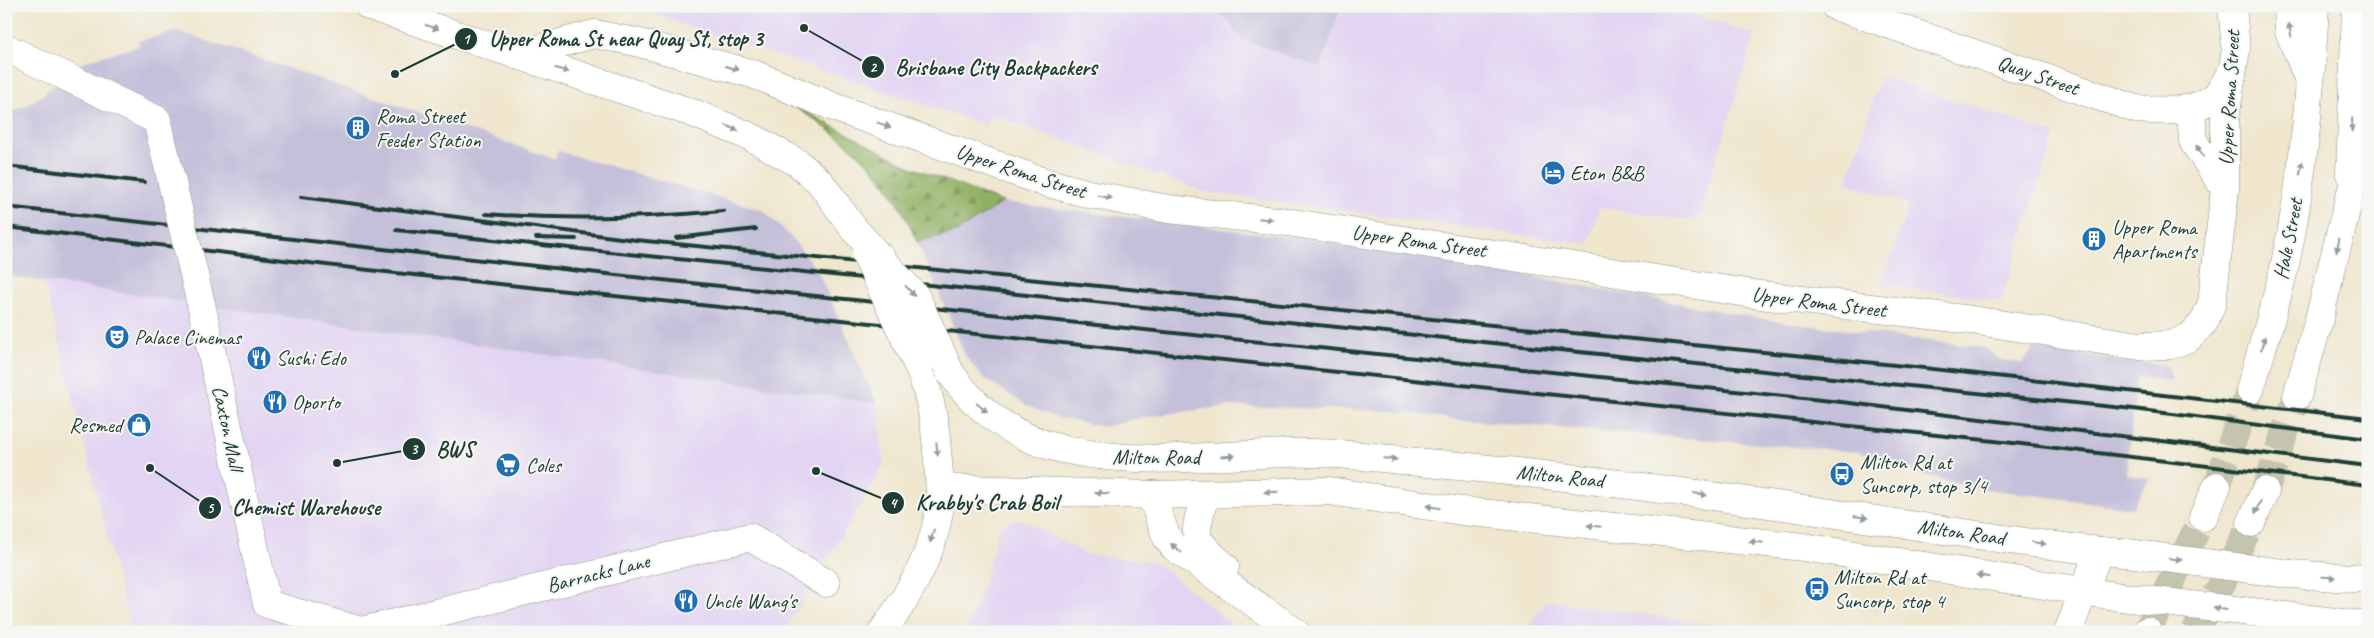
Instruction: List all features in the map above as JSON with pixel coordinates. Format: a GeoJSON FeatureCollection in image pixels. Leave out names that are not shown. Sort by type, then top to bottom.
{"type":"FeatureCollection","features":[{"type":"Feature","properties":{"kind":"main road"},"geometry":{"type":"LineString","coordinates":[[369,6],[693,113],[775,149],[798,163],[820,182],[854,229],[919,368],[932,413],[940,488],[939,512],[927,554],[917,577],[882,632]]}},
{"type":"Feature","properties":{"kind":"main road","name":"Quay Street"},"geometry":{"type":"LineString","coordinates":[[1835,6],[2136,109],[2164,112],[2191,108],[2214,98],[2231,73]]}},
{"type":"Feature","properties":{"kind":"main road","name":"Upper Roma Street"},"geometry":{"type":"LineString","coordinates":[[516,55],[594,34],[645,44],[753,74],[839,109],[1041,181],[1089,194],[1168,209],[1287,222],[1760,295],[1972,320],[2140,346],[2171,345],[2190,337],[2204,322],[2212,303],[2225,189],[2225,118],[2236,49],[2232,6]]}},
{"type":"Feature","properties":{"kind":"main road"},"geometry":{"type":"LineString","coordinates":[[2288,6],[2289,31],[2310,84]]}},
{"type":"Feature","properties":{"kind":"main road","name":"Hale Street"},"geometry":{"type":"LineString","coordinates":[[2250,390],[2283,273],[2304,147],[2315,6]]}},
{"type":"Feature","properties":{"kind":"main road"},"geometry":{"type":"LineString","coordinates":[[2348,198],[2356,6]]}},
{"type":"Feature","properties":{"kind":"main road","name":"Caxton Mall"},"geometry":{"type":"LineString","coordinates":[[6,48],[157,120],[201,304],[267,604],[361,631]]}},
{"type":"Feature","properties":{"kind":"main road","name":"Upper Roma Street"},"geometry":{"type":"LineString","coordinates":[[2191,108],[2193,141],[2225,189]]}},
{"type":"Feature","properties":{"kind":"main road"},"geometry":{"type":"LineString","coordinates":[[2297,396],[2324,300],[2348,198],[2368,146]]}},
{"type":"Feature","properties":{"kind":"main road","name":"Milton Road"},"geometry":{"type":"LineString","coordinates":[[854,229],[916,297],[950,372],[979,406],[1010,430],[1043,444],[1103,457],[1138,460],[1289,453],[1341,455],[1556,475],[2099,551],[2290,574],[2368,579]]}},
{"type":"Feature","properties":{"kind":"main road"},"geometry":{"type":"LineString","coordinates":[[2203,517],[2217,486]]}},
{"type":"Feature","properties":{"kind":"main road","name":"Milton Road"},"geometry":{"type":"LineString","coordinates":[[940,488],[1151,495],[1205,495],[1270,491],[1336,492],[1462,512],[1804,547],[2083,592],[2368,626]]}},
{"type":"Feature","properties":{"kind":"main road"},"geometry":{"type":"LineString","coordinates":[[2251,523],[2265,491]]}},
{"type":"Feature","properties":{"kind":"main road"},"geometry":{"type":"LineString","coordinates":[[1151,495],[1167,538],[1174,547],[1292,629]]}},
{"type":"Feature","properties":{"kind":"main road"},"geometry":{"type":"LineString","coordinates":[[1205,495],[1196,532],[1198,540],[1292,629]]}},
{"type":"Feature","properties":{"kind":"main road","name":"Barracks Lane"},"geometry":{"type":"LineString","coordinates":[[361,631],[750,537],[826,583]]}},
{"type":"Feature","properties":{"kind":"main road"},"geometry":{"type":"LineString","coordinates":[[2068,632],[2099,551]]}},
{"type":"Feature","properties":{"kind":"shaded area"},"geometry":{"type":"Polygon","coordinates":[[[628,6],[1217,6],[1240,38],[1321,67],[1341,6],[1668,6],[1755,35],[1697,221],[1600,207],[1588,244],[1206,192],[990,114],[986,125],[628,6]]]}},
{"type":"Feature","properties":{"kind":"shaded area"},"geometry":{"type":"Polygon","coordinates":[[[1217,6],[1341,6],[1321,68],[1240,38],[1217,6]]]}},
{"type":"Feature","properties":{"kind":"shaded area"},"geometry":{"type":"Polygon","coordinates":[[[178,31],[555,159],[558,151],[763,210],[790,236],[817,270],[877,403],[6,276],[6,114],[23,107],[43,95],[73,69],[88,60],[139,46],[138,41],[178,31]]]}},
{"type":"Feature","properties":{"kind":"shaded area"},"geometry":{"type":"Polygon","coordinates":[[[1881,76],[2055,134],[2001,301],[1882,285],[1908,204],[1847,183],[1881,76]]]}},
{"type":"Feature","properties":{"kind":"shaded area"},"geometry":{"type":"Polygon","coordinates":[[[1003,202],[1297,238],[1419,256],[1775,321],[1986,348],[1998,359],[2022,363],[2034,348],[2167,365],[2173,381],[2137,377],[2126,475],[2150,478],[2132,508],[1979,488],[1927,476],[1859,452],[1461,420],[1392,411],[1229,406],[1144,417],[1104,427],[1055,417],[1027,406],[982,377],[965,355],[917,242],[958,231],[1003,202]]]}},
{"type":"Feature","properties":{"kind":"shaded area"},"geometry":{"type":"Polygon","coordinates":[[[44,281],[877,403],[884,465],[784,632],[131,632],[44,281]]]}},
{"type":"Feature","properties":{"kind":"shaded area"},"geometry":{"type":"Polygon","coordinates":[[[1020,519],[1086,554],[1156,562],[1239,630],[1237,632],[965,632],[982,589],[1000,525],[1020,519]]]}},
{"type":"Feature","properties":{"kind":"shaded area"},"geometry":{"type":"Polygon","coordinates":[[[1547,601],[1772,632],[1524,632],[1547,601]]]}},
{"type":"Feature","properties":{"kind":"green space"},"geometry":{"type":"Polygon","coordinates":[[[789,103],[911,167],[1003,202],[958,231],[917,242],[893,195],[880,177],[832,132],[789,103]]]}},
{"type":"Feature","properties":{"kind":"tunnel"},"geometry":{"type":"LineString","coordinates":[[2217,486],[2250,390]]}},
{"type":"Feature","properties":{"kind":"tunnel"},"geometry":{"type":"LineString","coordinates":[[2265,491],[2297,396]]}},
{"type":"Feature","properties":{"kind":"tunnel"},"geometry":{"type":"LineString","coordinates":[[2147,631],[2203,517]]}},
{"type":"Feature","properties":{"kind":"tunnel"},"geometry":{"type":"LineString","coordinates":[[2195,632],[2220,587],[2251,523]]}},
{"type":"Feature","properties":{"kind":"railway"},"geometry":{"type":"LineString","coordinates":[[6,166],[144,182]]}},
{"type":"Feature","properties":{"kind":"railway"},"geometry":{"type":"LineString","coordinates":[[301,197],[636,240],[1915,367],[2368,418]]}},
{"type":"Feature","properties":{"kind":"railway"},"geometry":{"type":"LineString","coordinates":[[6,207],[643,278],[1841,402],[2368,466]]}},
{"type":"Feature","properties":{"kind":"railway"},"geometry":{"type":"LineString","coordinates":[[486,214],[604,217],[723,211]]}},
{"type":"Feature","properties":{"kind":"railway"},"geometry":{"type":"LineString","coordinates":[[6,227],[386,272],[2013,443],[2368,485]]}},
{"type":"Feature","properties":{"kind":"railway"},"geometry":{"type":"LineString","coordinates":[[676,238],[756,229]]}},
{"type":"Feature","properties":{"kind":"railway"},"geometry":{"type":"LineString","coordinates":[[396,230],[2133,409],[2368,439]]}},
{"type":"Feature","properties":{"kind":"railway"},"geometry":{"type":"LineString","coordinates":[[536,238],[576,239]]}},
{"type":"Feature","properties":{"kind":"place","name":"Brisbane City Backpackers"},"geometry":{"type":"Point","coordinates":[804,28]}},
{"type":"Feature","properties":{"kind":"place","name":"Upper Roma St near Quay St, stop 3"},"geometry":{"type":"Point","coordinates":[395,74]}},
{"type":"Feature","properties":{"kind":"place","name":"Roma Street Feeder Station"},"geometry":{"type":"Point","coordinates":[358,128]}},
{"type":"Feature","properties":{"kind":"place","name":"Eton B&B"},"geometry":{"type":"Point","coordinates":[1553,173]}},
{"type":"Feature","properties":{"kind":"place","name":"Upper Roma Apartments"},"geometry":{"type":"Point","coordinates":[2094,239]}},
{"type":"Feature","properties":{"kind":"place","name":"Palace Cinemas"},"geometry":{"type":"Point","coordinates":[117,337]}},
{"type":"Feature","properties":{"kind":"place","name":"Sushi Edo"},"geometry":{"type":"Point","coordinates":[259,358]}},
{"type":"Feature","properties":{"kind":"place","name":"Oporto"},"geometry":{"type":"Point","coordinates":[275,402]}},
{"type":"Feature","properties":{"kind":"place","name":"Resmed"},"geometry":{"type":"Point","coordinates":[139,425]}},
{"type":"Feature","properties":{"kind":"place","name":"BWS"},"geometry":{"type":"Point","coordinates":[337,463]}},
{"type":"Feature","properties":{"kind":"place","name":"Coles"},"geometry":{"type":"Point","coordinates":[508,465]}},
{"type":"Feature","properties":{"kind":"place","name":"Chemist Warehouse"},"geometry":{"type":"Point","coordinates":[150,468]}},
{"type":"Feature","properties":{"kind":"place","name":"Krabby's Crab Boil"},"geometry":{"type":"Point","coordinates":[816,471]}},
{"type":"Feature","properties":{"kind":"place","name":"Milton Rd at Suncorp, stop 3/4"},"geometry":{"type":"Point","coordinates":[1842,474]}},
{"type":"Feature","properties":{"kind":"place","name":"Milton Rd at Suncorp, stop 4"},"geometry":{"type":"Point","coordinates":[1817,589]}},
{"type":"Feature","properties":{"kind":"place","name":"Uncle Wang's"},"geometry":{"type":"Point","coordinates":[686,601]}}]}
